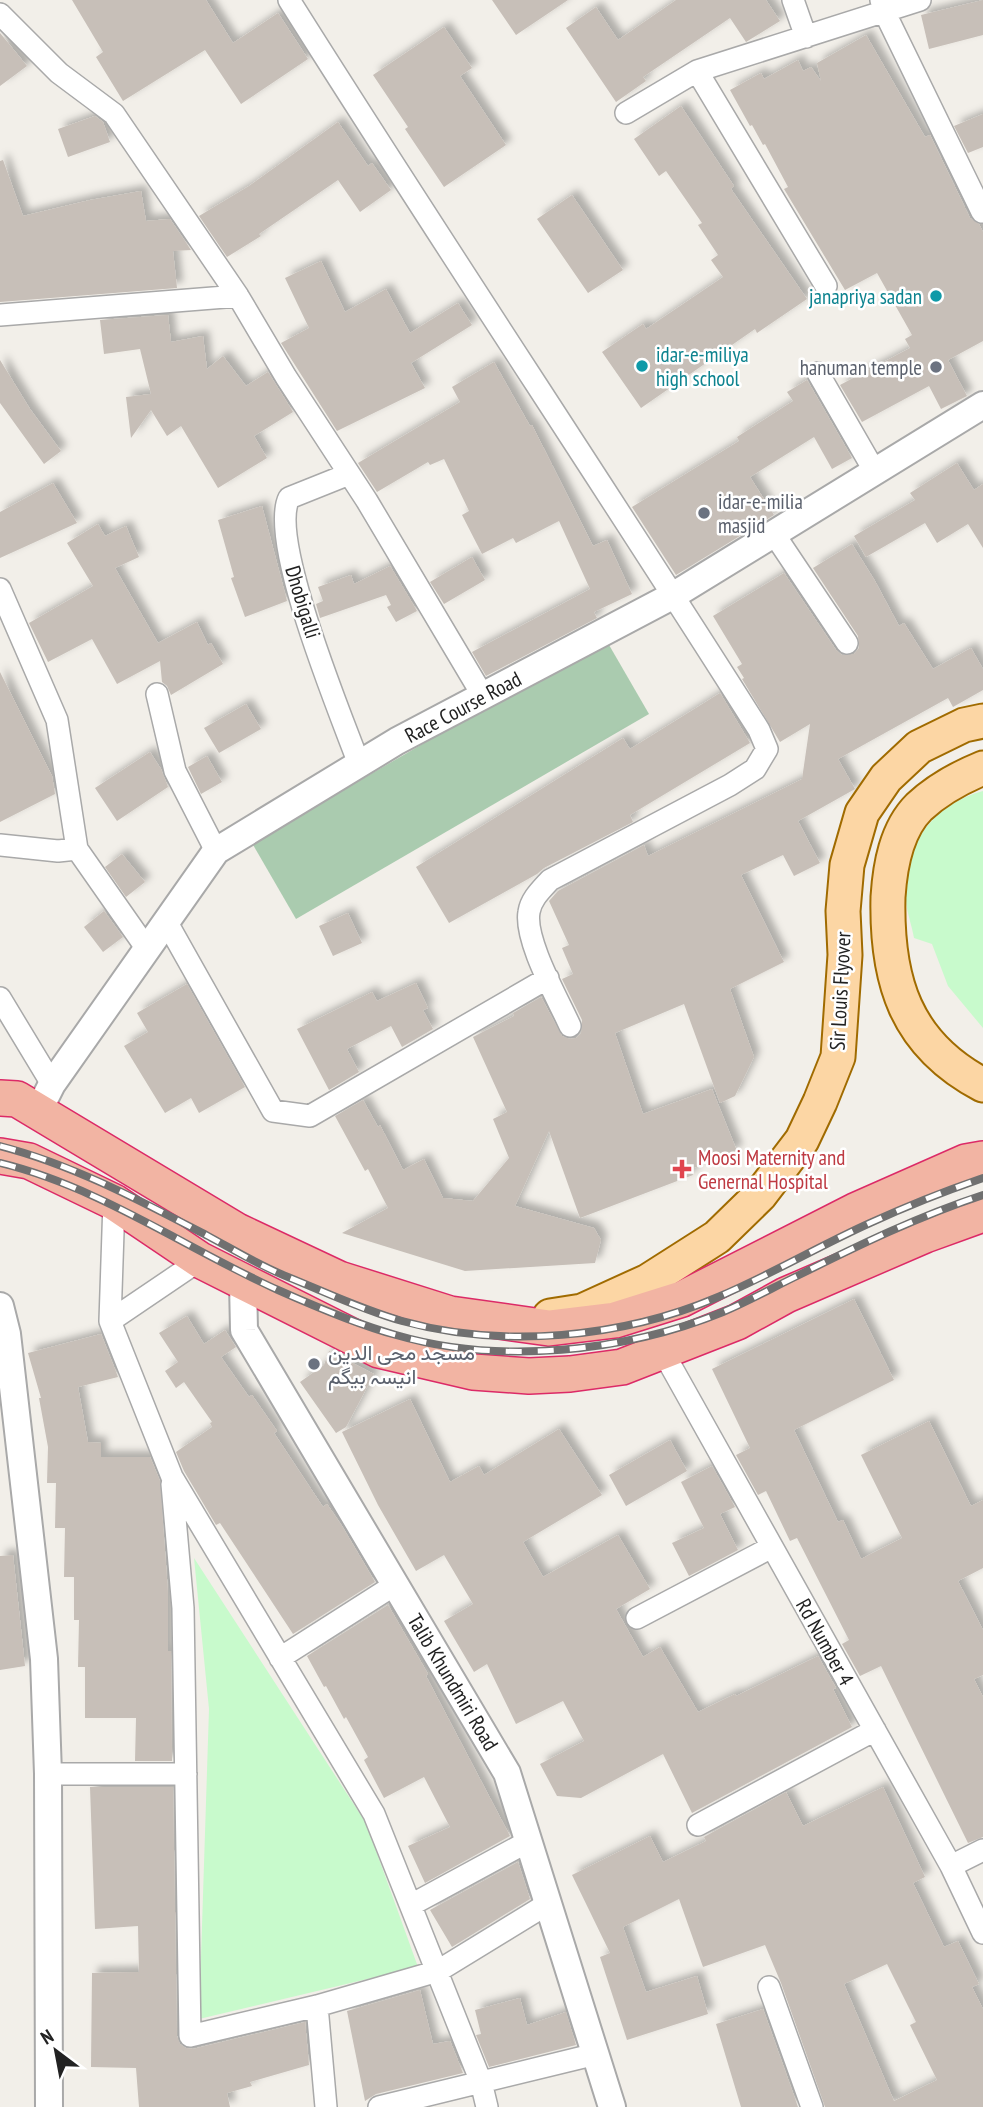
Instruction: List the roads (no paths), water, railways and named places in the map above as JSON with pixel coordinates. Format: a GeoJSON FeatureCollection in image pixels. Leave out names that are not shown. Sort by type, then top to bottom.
{"type":"FeatureCollection","features":[{"type":"Feature","properties":{"kind":"highway"},"geometry":{"type":"LineString","coordinates":[[0,1098],[45,1098],[237,1231],[340,1279],[450,1314],[550,1328],[615,1320],[682,1299],[855,1211],[966,1162],[983,1159]]}},
{"type":"Feature","properties":{"kind":"highway"},"geometry":{"type":"LineString","coordinates":[[0,1156],[29,1161],[114,1202],[200,1260],[379,1350],[473,1371],[529,1376],[622,1367],[737,1322],[786,1295],[925,1235],[983,1214]]}},
{"type":"Feature","properties":{"kind":"main road","name":"Sir Louis Flyover"},"geometry":{"type":"LineString","coordinates":[[513,1322],[582,1311],[648,1281],[716,1237],[760,1195],[802,1140],[838,1056],[845,954],[843,911],[848,865],[862,813],[886,778],[919,747],[964,725],[983,721]]}},
{"type":"Feature","properties":{"kind":"main road"},"geometry":{"type":"LineString","coordinates":[[983,768],[943,790],[919,808],[900,836],[889,872],[888,922],[890,964],[901,1000],[920,1032],[942,1055],[967,1077],[983,1085]]}},
{"type":"Feature","properties":{"kind":"street"},"geometry":{"type":"LineString","coordinates":[[4,0],[0,14],[60,73],[114,114],[238,296],[483,696]]}},
{"type":"Feature","properties":{"kind":"street"},"geometry":{"type":"LineString","coordinates":[[289,0],[420,208],[674,596],[759,730],[767,749],[755,769],[730,785],[550,880],[533,899],[528,913],[530,936],[570,1026]]}},
{"type":"Feature","properties":{"kind":"street"},"geometry":{"type":"LineString","coordinates":[[793,0],[806,37]]}},
{"type":"Feature","properties":{"kind":"street"},"geometry":{"type":"LineString","coordinates":[[626,113],[697,71],[806,37],[883,5],[920,0]]}},
{"type":"Feature","properties":{"kind":"street"},"geometry":{"type":"LineString","coordinates":[[883,5],[982,212]]}},
{"type":"Feature","properties":{"kind":"street"},"geometry":{"type":"LineString","coordinates":[[697,71],[826,286]]}},
{"type":"Feature","properties":{"kind":"street"},"geometry":{"type":"LineString","coordinates":[[0,315],[238,296]]}},
{"type":"Feature","properties":{"kind":"street"},"geometry":{"type":"LineString","coordinates":[[818,373],[875,472]]}},
{"type":"Feature","properties":{"kind":"street","name":"Race Course Road"},"geometry":{"type":"LineString","coordinates":[[45,1098],[216,851],[397,741],[674,596],[875,472],[981,411]]}},
{"type":"Feature","properties":{"kind":"street","name":"Dhobigalli"},"geometry":{"type":"LineString","coordinates":[[349,474],[289,498],[285,507],[287,545],[301,604],[359,764]]}},
{"type":"Feature","properties":{"kind":"street"},"geometry":{"type":"LineString","coordinates":[[774,534],[847,643]]}},
{"type":"Feature","properties":{"kind":"street"},"geometry":{"type":"LineString","coordinates":[[0,589],[57,720],[77,849],[147,949]]}},
{"type":"Feature","properties":{"kind":"street"},"geometry":{"type":"LineString","coordinates":[[157,694],[175,771],[216,851]]}},
{"type":"Feature","properties":{"kind":"street"},"geometry":{"type":"LineString","coordinates":[[0,845],[58,851],[77,849]]}},
{"type":"Feature","properties":{"kind":"street"},"geometry":{"type":"LineString","coordinates":[[166,921],[273,1111],[310,1116],[548,978]]}},
{"type":"Feature","properties":{"kind":"street"},"geometry":{"type":"LineString","coordinates":[[0,998],[45,1098]]}},
{"type":"Feature","properties":{"kind":"street"},"geometry":{"type":"LineString","coordinates":[[114,1202],[110,1321],[172,1477],[374,1814],[481,2082],[487,2107]]}},
{"type":"Feature","properties":{"kind":"street"},"geometry":{"type":"LineString","coordinates":[[110,1321],[200,1260]]}},
{"type":"Feature","properties":{"kind":"street","name":"Talib Khundmiri Road"},"geometry":{"type":"LineString","coordinates":[[243,1283],[244,1330],[507,1773],[612,2107]]}},
{"type":"Feature","properties":{"kind":"street"},"geometry":{"type":"LineString","coordinates":[[0,1306],[6,1334],[44,1660],[48,1774],[48,2107]]}},
{"type":"Feature","properties":{"kind":"street","name":"Rd Number 4"},"geometry":{"type":"LineString","coordinates":[[663,1352],[951,1866],[983,1933]]}},
{"type":"Feature","properties":{"kind":"street"},"geometry":{"type":"LineString","coordinates":[[172,1477],[183,1608],[190,2036],[317,2006],[438,1971],[549,1903]]}},
{"type":"Feature","properties":{"kind":"street"},"geometry":{"type":"LineString","coordinates":[[638,1618],[772,1547]]}},
{"type":"Feature","properties":{"kind":"street"},"geometry":{"type":"LineString","coordinates":[[281,1658],[396,1584]]}},
{"type":"Feature","properties":{"kind":"street"},"geometry":{"type":"LineString","coordinates":[[698,1825],[875,1730]]}},
{"type":"Feature","properties":{"kind":"street"},"geometry":{"type":"LineString","coordinates":[[48,1774],[186,1774]]}},
{"type":"Feature","properties":{"kind":"street"},"geometry":{"type":"LineString","coordinates":[[411,1905],[529,1841]]}},
{"type":"Feature","properties":{"kind":"street"},"geometry":{"type":"LineString","coordinates":[[951,1866],[983,1850]]}},
{"type":"Feature","properties":{"kind":"street"},"geometry":{"type":"LineString","coordinates":[[769,1987],[812,2107]]}},
{"type":"Feature","properties":{"kind":"street"},"geometry":{"type":"LineString","coordinates":[[317,2006],[326,2107]]}},
{"type":"Feature","properties":{"kind":"street"},"geometry":{"type":"LineString","coordinates":[[379,2107],[596,2054]]}},
{"type":"Feature","properties":{"kind":"railway"},"geometry":{"type":"LineString","coordinates":[[0,1146],[54,1163],[107,1185],[267,1268],[373,1312],[441,1330],[521,1337],[602,1330],[681,1311],[718,1297],[884,1217],[983,1178]]}},
{"type":"Feature","properties":{"kind":"railway"},"geometry":{"type":"LineString","coordinates":[[0,1163],[73,1187],[243,1273],[352,1321],[396,1335],[477,1350],[561,1350],[604,1345],[685,1326],[733,1308],[890,1232],[983,1195]]}},
{"type":"Feature","properties":{"kind":"place","name":"janapriya sadan"},"geometry":{"type":"Point","coordinates":[936,296]}},
{"type":"Feature","properties":{"kind":"place","name":"idar-e-miliya high school"},"geometry":{"type":"Point","coordinates":[642,366]}},
{"type":"Feature","properties":{"kind":"place","name":"hanuman temple"},"geometry":{"type":"Point","coordinates":[936,367]}},
{"type":"Feature","properties":{"kind":"place","name":"idar-e-milia masjid"},"geometry":{"type":"Point","coordinates":[704,513]}},
{"type":"Feature","properties":{"kind":"place","name":"Moosi Maternity and Genernal Hospital"},"geometry":{"type":"Point","coordinates":[682,1169]}},
{"type":"Feature","properties":{"kind":"place","name":"مسجد محی الدین انیسہ بیگم"},"geometry":{"type":"Point","coordinates":[314,1364]}}]}
